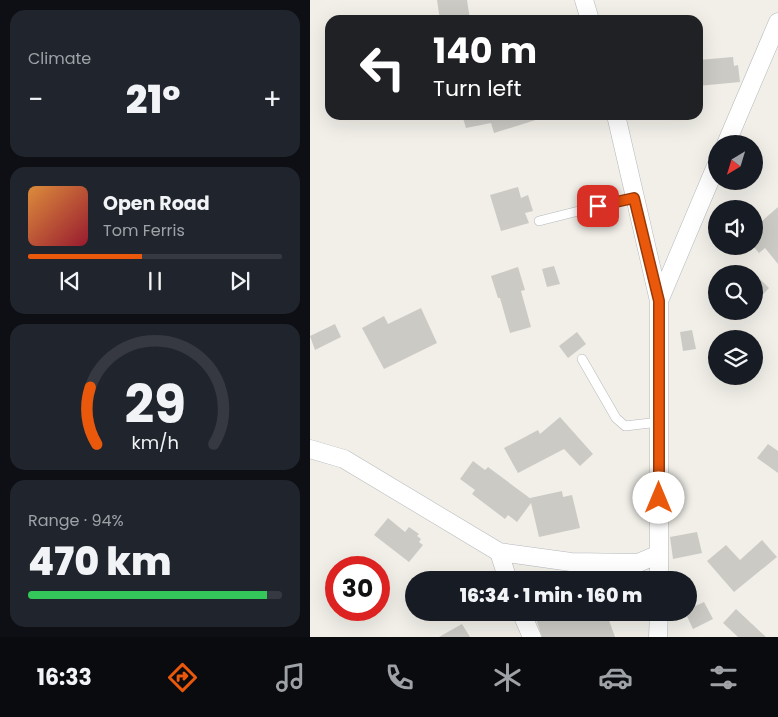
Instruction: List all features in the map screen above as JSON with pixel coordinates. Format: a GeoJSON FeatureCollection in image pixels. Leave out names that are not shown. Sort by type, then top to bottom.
{"type":"FeatureCollection","features":[{"type":"Feature","properties":{"kind":"street"},"geometry":{"type":"LineString","coordinates":[[584,0],[588,15]]}},
{"type":"Feature","properties":{"kind":"street"},"geometry":{"type":"LineString","coordinates":[[730,135],[778,22]]}},
{"type":"Feature","properties":{"kind":"street"},"geometry":{"type":"LineString","coordinates":[[617,120],[659,301],[659,571]]}},
{"type":"Feature","properties":{"kind":"street"},"geometry":{"type":"LineString","coordinates":[[659,301],[708,185]]}},
{"type":"Feature","properties":{"kind":"street"},"geometry":{"type":"LineString","coordinates":[[310,448],[344,459],[499,552],[570,562],[638,563],[659,554]]}},
{"type":"Feature","properties":{"kind":"street"},"geometry":{"type":"LineString","coordinates":[[499,552],[505,571]]}},
{"type":"Feature","properties":{"kind":"street"},"geometry":{"type":"LineString","coordinates":[[525,621],[532,637]]}},
{"type":"Feature","properties":{"kind":"street"},"geometry":{"type":"LineString","coordinates":[[658,621],[658,637]]}},
{"type":"Feature","properties":{"kind":"lane"},"geometry":{"type":"LineString","coordinates":[[539,221],[634,198]]}},
{"type":"Feature","properties":{"kind":"lane"},"geometry":{"type":"LineString","coordinates":[[582,359],[616,418],[625,426],[659,422]]}},
{"type":"Feature","properties":{"kind":"building"},"geometry":{"type":"Polygon","coordinates":[[[437,0],[467,0],[469,15],[439,15],[437,0]]]}},
{"type":"Feature","properties":{"kind":"building"},"geometry":{"type":"Polygon","coordinates":[[[733,57],[734,66],[738,65],[740,82],[703,86],[703,60],[733,57]]]}},
{"type":"Feature","properties":{"kind":"building"},"geometry":{"type":"Polygon","coordinates":[[[464,120],[536,120],[494,133],[491,123],[466,128],[464,120]]]}},
{"type":"Feature","properties":{"kind":"building"},"geometry":{"type":"Polygon","coordinates":[[[518,187],[521,198],[528,195],[533,211],[525,213],[529,223],[501,231],[490,195],[518,187]]]}},
{"type":"Feature","properties":{"kind":"building"},"geometry":{"type":"Polygon","coordinates":[[[778,207],[778,264],[765,248],[763,250],[763,220],[778,207]]]}},
{"type":"Feature","properties":{"kind":"building"},"geometry":{"type":"Polygon","coordinates":[[[554,266],[560,284],[547,287],[542,269],[554,266]]]}},
{"type":"Feature","properties":{"kind":"building"},"geometry":{"type":"Polygon","coordinates":[[[518,267],[525,290],[521,291],[531,327],[510,333],[500,298],[498,298],[491,276],[518,267]]]}},
{"type":"Feature","properties":{"kind":"building"},"geometry":{"type":"Polygon","coordinates":[[[763,282],[769,288],[763,294],[763,282]]]}},
{"type":"Feature","properties":{"kind":"building"},"geometry":{"type":"Polygon","coordinates":[[[421,308],[437,343],[384,369],[362,328],[384,316],[388,324],[421,308]]]}},
{"type":"Feature","properties":{"kind":"building"},"geometry":{"type":"Polygon","coordinates":[[[335,324],[341,337],[315,350],[310,336],[335,324]]]}},
{"type":"Feature","properties":{"kind":"building"},"geometry":{"type":"Polygon","coordinates":[[[692,330],[696,349],[683,351],[680,332],[692,330]]]}},
{"type":"Feature","properties":{"kind":"building"},"geometry":{"type":"Polygon","coordinates":[[[577,332],[586,344],[568,358],[559,346],[577,332]]]}},
{"type":"Feature","properties":{"kind":"building"},"geometry":{"type":"Polygon","coordinates":[[[560,417],[593,454],[580,466],[564,449],[518,473],[504,448],[538,430],[540,434],[560,417]]]}},
{"type":"Feature","properties":{"kind":"building"},"geometry":{"type":"Polygon","coordinates":[[[768,444],[778,451],[778,473],[757,458],[768,444]]]}},
{"type":"Feature","properties":{"kind":"building"},"geometry":{"type":"Polygon","coordinates":[[[473,461],[485,470],[488,467],[531,499],[562,491],[563,497],[572,495],[580,528],[539,537],[531,503],[517,522],[508,515],[505,519],[472,494],[475,490],[460,479],[473,461]]]}},
{"type":"Feature","properties":{"kind":"building"},"geometry":{"type":"Polygon","coordinates":[[[388,518],[405,532],[409,527],[419,534],[417,536],[421,539],[419,542],[423,545],[409,562],[374,535],[388,518]]]}},
{"type":"Feature","properties":{"kind":"building"},"geometry":{"type":"Polygon","coordinates":[[[697,532],[702,553],[673,559],[670,537],[697,532]]]}},
{"type":"Feature","properties":{"kind":"building"},"geometry":{"type":"Polygon","coordinates":[[[762,540],[777,557],[734,592],[707,561],[726,545],[740,560],[762,540]]]}},
{"type":"Feature","properties":{"kind":"building"},"geometry":{"type":"Polygon","coordinates":[[[704,602],[713,619],[693,629],[689,621],[697,621],[697,605],[704,602]]]}},
{"type":"Feature","properties":{"kind":"building"},"geometry":{"type":"Polygon","coordinates":[[[736,609],[766,637],[738,637],[723,623],[736,609]]]}},
{"type":"Feature","properties":{"kind":"building"},"geometry":{"type":"Polygon","coordinates":[[[537,621],[609,621],[615,637],[542,637],[537,621]]]}},
{"type":"Feature","properties":{"kind":"building"},"geometry":{"type":"Polygon","coordinates":[[[462,624],[470,637],[439,637],[462,624]]]}},
{"type":"Feature","properties":{"kind":"route"},"geometry":{"type":"LineString","coordinates":[[598,206],[634,198],[659,301],[659,498]]}}]}
